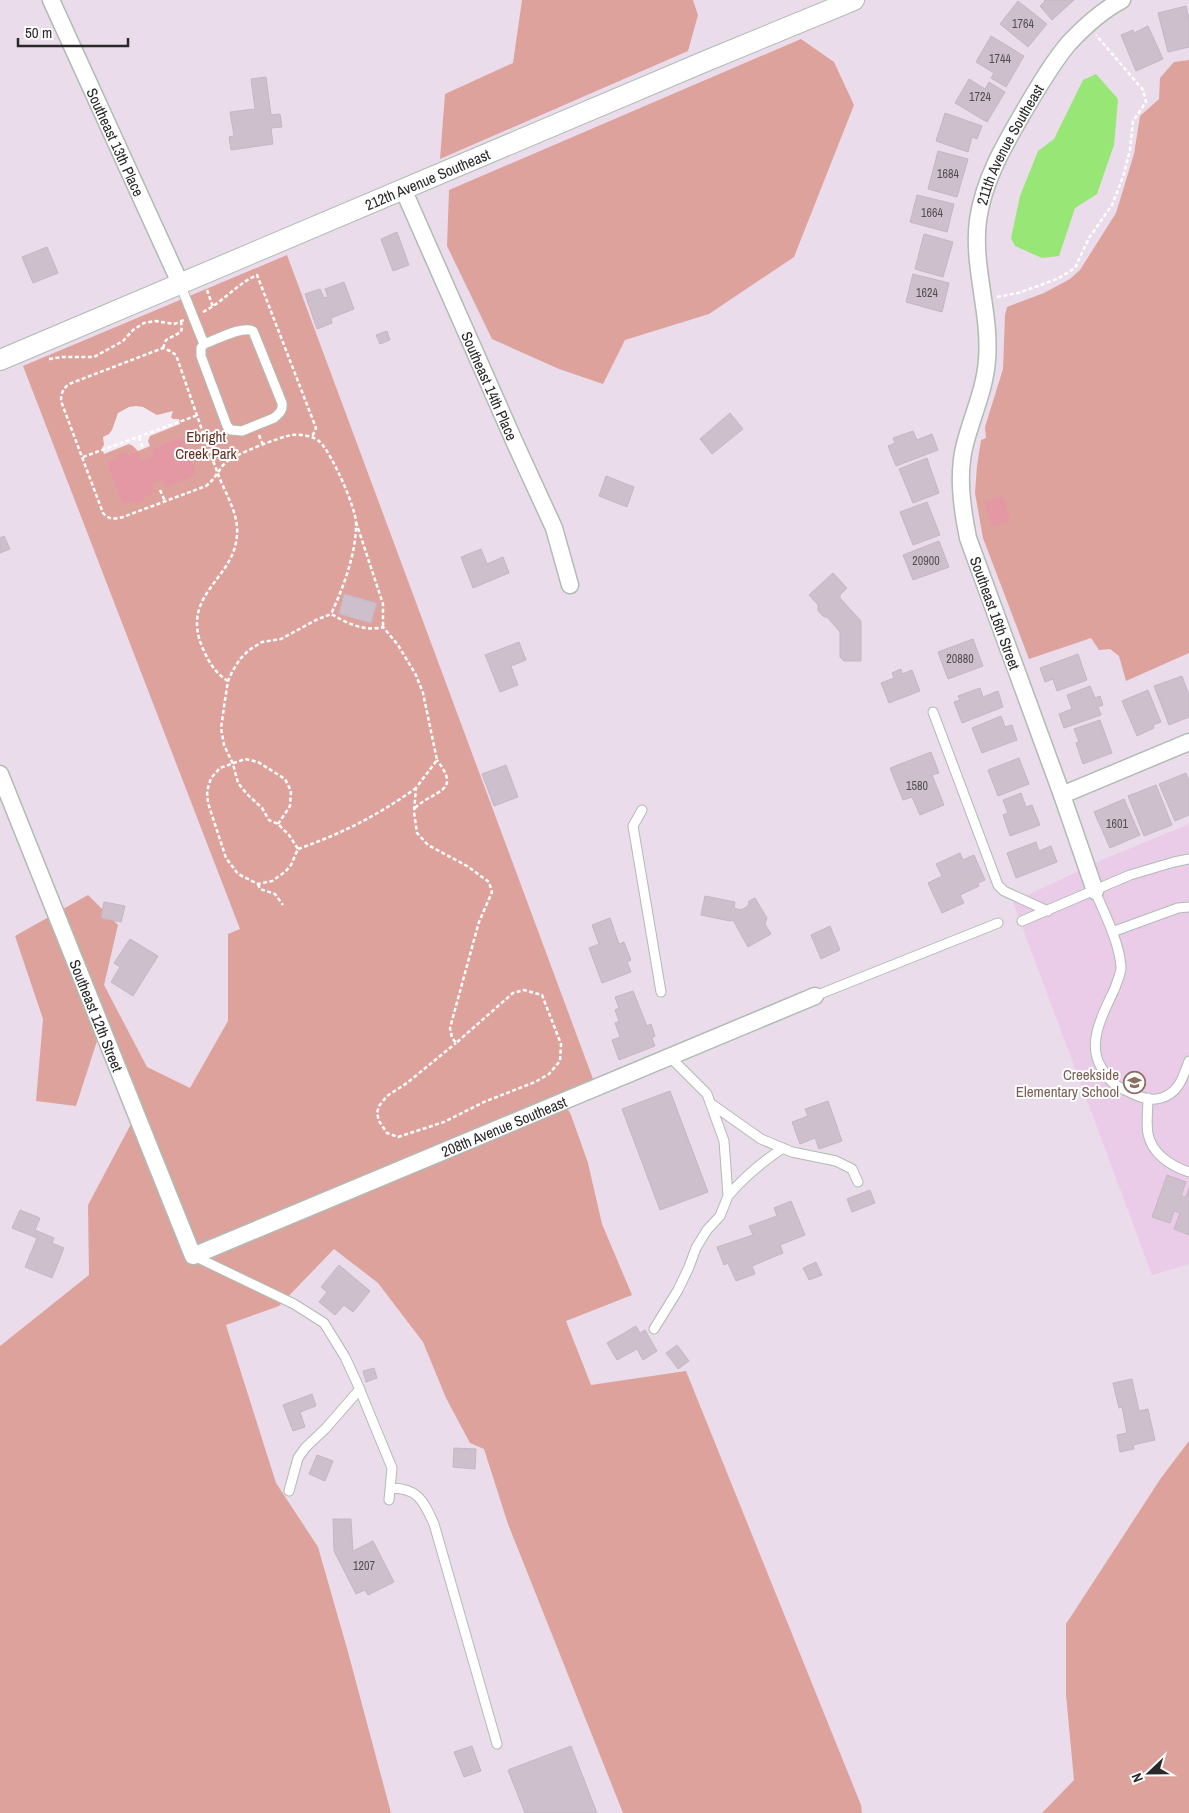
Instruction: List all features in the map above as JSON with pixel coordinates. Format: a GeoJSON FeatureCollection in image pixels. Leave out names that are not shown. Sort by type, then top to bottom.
{"type":"FeatureCollection","features":[{"type":"Feature","properties":{"kind":"street","name":"Southeast 13th Place"},"geometry":{"type":"LineString","coordinates":[[51,0],[180,283]]}},
{"type":"Feature","properties":{"kind":"street","name":"212th Avenue Southeast"},"geometry":{"type":"LineString","coordinates":[[0,360],[854,0]]}},
{"type":"Feature","properties":{"kind":"street","name":"211th Avenue Southeast"},"geometry":{"type":"LineString","coordinates":[[987,325],[978,274],[978,220],[993,167],[1043,80],[1070,43],[1088,26],[1122,0]]}},
{"type":"Feature","properties":{"kind":"street","name":"Southeast 14th Place"},"geometry":{"type":"LineString","coordinates":[[403,189],[554,528],[570,585]]}},
{"type":"Feature","properties":{"kind":"street","name":"Southeast 16th Street"},"geometry":{"type":"LineString","coordinates":[[987,325],[987,360],[982,386],[964,446],[962,470],[963,511],[968,538],[1095,891]]}},
{"type":"Feature","properties":{"kind":"street"},"geometry":{"type":"LineString","coordinates":[[1062,795],[1189,742]]}},
{"type":"Feature","properties":{"kind":"street","name":"Southeast 12th Street"},"geometry":{"type":"LineString","coordinates":[[0,774],[193,1256]]}},
{"type":"Feature","properties":{"kind":"street","name":"208th Avenue Southeast"},"geometry":{"type":"LineString","coordinates":[[193,1256],[815,996]]}},
{"type":"Feature","properties":{"kind":"lane"},"geometry":{"type":"LineString","coordinates":[[180,283],[204,344]]}},
{"type":"Feature","properties":{"kind":"lane"},"geometry":{"type":"LineString","coordinates":[[249,329],[253,331],[282,403],[282,407],[274,418],[242,430],[231,430],[227,426],[201,356],[201,348],[204,344],[241,330],[249,329]]}},
{"type":"Feature","properties":{"kind":"lane"},"geometry":{"type":"LineString","coordinates":[[933,712],[998,884],[1004,891],[1048,911]]}},
{"type":"Feature","properties":{"kind":"lane"},"geometry":{"type":"LineString","coordinates":[[642,810],[633,826],[661,992]]}},
{"type":"Feature","properties":{"kind":"lane"},"geometry":{"type":"LineString","coordinates":[[1022,921],[1130,876],[1174,862],[1189,860]]}},
{"type":"Feature","properties":{"kind":"lane"},"geometry":{"type":"LineString","coordinates":[[1095,891],[1112,932],[1121,969],[1096,1034],[1094,1049],[1098,1061],[1108,1079],[1122,1089],[1142,1097],[1158,1100],[1178,1089],[1189,1061]]}},
{"type":"Feature","properties":{"kind":"lane"},"geometry":{"type":"LineString","coordinates":[[1112,932],[1178,908],[1189,907]]}},
{"type":"Feature","properties":{"kind":"lane"},"geometry":{"type":"LineString","coordinates":[[815,996],[998,923]]}},
{"type":"Feature","properties":{"kind":"lane"},"geometry":{"type":"LineString","coordinates":[[670,1057],[707,1094],[724,1141],[728,1196]]}},
{"type":"Feature","properties":{"kind":"lane"},"geometry":{"type":"LineString","coordinates":[[1148,1098],[1148,1134],[1157,1154],[1178,1168],[1189,1172]]}},
{"type":"Feature","properties":{"kind":"lane"},"geometry":{"type":"LineString","coordinates":[[710,1103],[762,1140],[792,1152],[836,1161],[852,1169],[858,1182]]}},
{"type":"Feature","properties":{"kind":"lane"},"geometry":{"type":"LineString","coordinates":[[654,1328],[678,1290],[696,1248],[707,1230],[720,1216],[728,1196],[742,1180],[765,1160],[783,1148]]}},
{"type":"Feature","properties":{"kind":"lane"},"geometry":{"type":"LineString","coordinates":[[193,1256],[294,1304],[324,1323],[345,1357],[392,1468],[389,1500]]}},
{"type":"Feature","properties":{"kind":"lane"},"geometry":{"type":"LineString","coordinates":[[289,1491],[298,1458],[360,1389]]}},
{"type":"Feature","properties":{"kind":"lane"},"geometry":{"type":"LineString","coordinates":[[390,1488],[403,1488],[415,1493],[423,1502],[434,1524],[497,1744]]}},
{"type":"Feature","properties":{"kind":"path"},"geometry":{"type":"LineString","coordinates":[[983,299],[1018,293],[1059,278],[1075,268],[1089,238],[1112,205],[1123,178],[1130,150],[1133,121],[1146,102],[1143,90],[1088,26]]}},
{"type":"Feature","properties":{"kind":"path"},"geometry":{"type":"LineString","coordinates":[[200,314],[219,304],[242,284],[257,275],[316,428],[312,437]]}},
{"type":"Feature","properties":{"kind":"path"},"geometry":{"type":"LineString","coordinates":[[46,360],[62,357],[94,356],[122,341],[133,330],[144,324],[155,321],[174,324],[185,320]]}},
{"type":"Feature","properties":{"kind":"path"},"geometry":{"type":"LineString","coordinates":[[163,348],[166,340],[181,332],[181,322]]}},
{"type":"Feature","properties":{"kind":"path"},"geometry":{"type":"LineString","coordinates":[[228,681],[214,670],[208,661],[200,643],[196,625],[198,612],[209,589],[221,574],[234,550],[237,534],[234,516],[218,474],[176,355],[163,348],[69,384],[61,394],[61,401],[103,513],[113,519],[123,517],[206,486],[218,474],[225,463],[232,457],[291,435],[312,437],[320,442],[345,488],[383,604],[383,627],[398,645],[416,676],[423,693],[437,760],[445,770],[448,778],[447,785],[443,790],[423,801],[415,808]]}},
{"type":"Feature","properties":{"kind":"path"},"geometry":{"type":"LineString","coordinates":[[83,457],[198,415]]}},
{"type":"Feature","properties":{"kind":"path"},"geometry":{"type":"LineString","coordinates":[[138,437],[143,449]]}},
{"type":"Feature","properties":{"kind":"path"},"geometry":{"type":"LineString","coordinates":[[160,490],[165,501]]}},
{"type":"Feature","properties":{"kind":"path"},"geometry":{"type":"LineString","coordinates":[[298,849],[289,835],[278,824],[269,820],[262,808],[246,794],[238,783],[233,764],[224,745],[221,728],[228,681],[240,659],[249,650],[262,642],[281,639],[316,620],[332,614],[343,589],[355,537],[356,521]]}},
{"type":"Feature","properties":{"kind":"path"},"geometry":{"type":"LineString","coordinates":[[332,614],[353,625],[373,630],[383,627]]}},
{"type":"Feature","properties":{"kind":"path"},"geometry":{"type":"LineString","coordinates":[[278,824],[290,806],[291,791],[285,779],[258,762],[245,759],[220,768],[211,778],[207,791],[208,803],[226,858],[238,874],[258,884],[260,889],[275,894],[283,905]]}},
{"type":"Feature","properties":{"kind":"path"},"geometry":{"type":"LineString","coordinates":[[258,884],[272,880],[285,872],[291,865],[298,849],[346,831],[381,813],[416,788],[437,760]]}},
{"type":"Feature","properties":{"kind":"path"},"geometry":{"type":"LineString","coordinates":[[416,788],[417,833],[428,845],[467,866],[489,882],[492,892],[479,922],[450,1028],[452,1038],[456,1043]]}},
{"type":"Feature","properties":{"kind":"path"},"geometry":{"type":"LineString","coordinates":[[524,990],[542,995],[561,1044],[560,1061],[549,1074],[535,1082],[484,1102],[444,1122],[398,1137],[388,1133],[377,1114],[380,1106],[388,1096],[407,1084],[456,1043],[512,994],[524,990]]}},
{"type":"Feature","properties":{"kind":"shaded area"},"geometry":{"type":"Polygon","coordinates":[[[1096,74],[1118,99],[1114,145],[1097,194],[1075,208],[1059,256],[1042,258],[1015,246],[1011,238],[1020,196],[1038,151],[1054,139],[1083,80],[1096,74]]]}},
{"type":"Feature","properties":{"kind":"shaded area"},"geometry":{"type":"Polygon","coordinates":[[[129,407],[143,407],[157,415],[173,411],[171,417],[179,419],[180,424],[150,436],[148,441],[150,446],[138,451],[129,444],[104,454],[102,448],[104,445],[103,437],[112,430],[118,413],[129,407]]]}},
{"type":"Feature","properties":{"kind":"shaded area"},"geometry":{"type":"Polygon","coordinates":[[[183,437],[197,475],[166,487],[163,479],[151,484],[154,493],[144,497],[143,501],[136,504],[132,501],[123,505],[107,463],[125,452],[128,455],[138,451],[142,461],[154,456],[152,449],[183,437]]]}},
{"type":"Feature","properties":{"kind":"shaded area"},"geometry":{"type":"Polygon","coordinates":[[[1003,496],[1011,521],[992,527],[984,502],[1003,496]]]}},
{"type":"Feature","properties":{"kind":"shaded area","name":"Creekside Elementary School"},"geometry":{"type":"Polygon","coordinates":[[[1189,824],[1189,1264],[1152,1275],[1013,902],[1104,859],[1189,824]]]}},
{"type":"Feature","properties":{"kind":"green space"},"geometry":{"type":"Polygon","coordinates":[[[522,0],[693,0],[698,15],[688,51],[440,159],[445,94],[513,63],[522,0]]]}},
{"type":"Feature","properties":{"kind":"green space"},"geometry":{"type":"Polygon","coordinates":[[[801,39],[834,62],[854,105],[794,257],[709,314],[625,340],[603,384],[559,369],[492,339],[447,246],[449,190],[801,39]]]}},
{"type":"Feature","properties":{"kind":"green space"},"geometry":{"type":"Polygon","coordinates":[[[1189,60],[1189,653],[1126,681],[1119,656],[1110,649],[1099,650],[1091,638],[1029,659],[983,538],[975,493],[977,466],[981,440],[986,438],[985,427],[1003,369],[1007,307],[1044,293],[1070,279],[1080,270],[1116,213],[1134,154],[1140,116],[1159,99],[1160,78],[1174,62],[1189,60]]]}},
{"type":"Feature","properties":{"kind":"green space","name":"Ebright Creek Park"},"geometry":{"type":"Polygon","coordinates":[[[287,255],[593,1079],[558,1094],[571,1115],[588,1163],[602,1224],[632,1295],[566,1321],[591,1385],[686,1371],[861,1805],[862,1813],[623,1813],[508,1524],[484,1449],[470,1443],[446,1398],[423,1342],[378,1283],[334,1249],[279,1306],[226,1325],[276,1483],[318,1547],[391,1813],[0,1813],[0,1346],[89,1275],[88,1205],[131,1124],[98,1038],[76,1106],[36,1101],[43,1019],[15,936],[88,895],[118,925],[104,985],[147,1067],[190,1088],[228,1021],[228,934],[240,929],[23,366],[287,255]]]}},
{"type":"Feature","properties":{"kind":"green space"},"geometry":{"type":"Polygon","coordinates":[[[1189,1441],[1189,1813],[1042,1813],[1074,1780],[1066,1695],[1066,1624],[1161,1478],[1189,1441]]]}},
{"type":"Feature","properties":{"kind":"building"},"geometry":{"type":"Polygon","coordinates":[[[1044,0],[1074,0],[1052,20],[1040,6],[1044,0]]]}},
{"type":"Feature","properties":{"kind":"building"},"geometry":{"type":"Polygon","coordinates":[[[1018,1],[1047,24],[1028,47],[1000,24],[1018,1]]]}},
{"type":"Feature","properties":{"kind":"building"},"geometry":{"type":"Polygon","coordinates":[[[1186,6],[1189,19],[1189,47],[1168,52],[1158,13],[1186,6]]]}},
{"type":"Feature","properties":{"kind":"building"},"geometry":{"type":"Polygon","coordinates":[[[1148,26],[1163,59],[1136,71],[1121,35],[1133,30],[1134,33],[1148,26]]]}},
{"type":"Feature","properties":{"kind":"building"},"geometry":{"type":"Polygon","coordinates":[[[991,36],[1024,56],[1006,87],[991,78],[994,73],[976,62],[991,36]]]}},
{"type":"Feature","properties":{"kind":"building"},"geometry":{"type":"Polygon","coordinates":[[[266,77],[271,115],[280,114],[282,127],[271,128],[273,144],[231,150],[229,137],[234,136],[230,112],[255,109],[251,79],[266,77]]]}},
{"type":"Feature","properties":{"kind":"building"},"geometry":{"type":"Polygon","coordinates":[[[969,79],[985,89],[989,82],[1005,92],[987,122],[955,103],[969,79]]]}},
{"type":"Feature","properties":{"kind":"building"},"geometry":{"type":"Polygon","coordinates":[[[945,113],[982,126],[977,139],[972,137],[968,152],[936,141],[945,113]]]}},
{"type":"Feature","properties":{"kind":"building"},"geometry":{"type":"Polygon","coordinates":[[[938,151],[968,159],[957,197],[928,189],[938,151]]]}},
{"type":"Feature","properties":{"kind":"building"},"geometry":{"type":"Polygon","coordinates":[[[917,195],[954,204],[947,232],[910,222],[917,195]]]}},
{"type":"Feature","properties":{"kind":"building"},"geometry":{"type":"Polygon","coordinates":[[[397,232],[409,265],[393,271],[381,239],[397,232]]]}},
{"type":"Feature","properties":{"kind":"building"},"geometry":{"type":"Polygon","coordinates":[[[924,234],[953,242],[943,277],[915,269],[924,234]]]}},
{"type":"Feature","properties":{"kind":"building"},"geometry":{"type":"Polygon","coordinates":[[[47,247],[58,273],[33,283],[22,257],[47,247]]]}},
{"type":"Feature","properties":{"kind":"building"},"geometry":{"type":"Polygon","coordinates":[[[913,274],[949,283],[942,312],[906,302],[913,274]]]}},
{"type":"Feature","properties":{"kind":"building"},"geometry":{"type":"Polygon","coordinates":[[[344,282],[354,309],[331,318],[332,323],[317,329],[305,294],[320,289],[324,298],[328,297],[325,289],[344,282]]]}},
{"type":"Feature","properties":{"kind":"building"},"geometry":{"type":"Polygon","coordinates":[[[387,331],[390,340],[380,344],[376,335],[387,331]]]}},
{"type":"Feature","properties":{"kind":"building"},"geometry":{"type":"Polygon","coordinates":[[[730,413],[743,429],[712,454],[700,439],[730,413]]]}},
{"type":"Feature","properties":{"kind":"building"},"geometry":{"type":"Polygon","coordinates":[[[913,431],[917,440],[932,434],[938,450],[896,466],[888,446],[895,443],[893,438],[913,431]]]}},
{"type":"Feature","properties":{"kind":"building"},"geometry":{"type":"Polygon","coordinates":[[[927,458],[939,493],[913,503],[899,469],[927,458]]]}},
{"type":"Feature","properties":{"kind":"building"},"geometry":{"type":"Polygon","coordinates":[[[606,476],[634,487],[627,507],[599,496],[606,476]]]}},
{"type":"Feature","properties":{"kind":"building"},"geometry":{"type":"Polygon","coordinates":[[[927,502],[940,535],[913,545],[900,512],[927,502]]]}},
{"type":"Feature","properties":{"kind":"building"},"geometry":{"type":"Polygon","coordinates":[[[4,536],[10,549],[0,553],[0,538],[4,536]]]}},
{"type":"Feature","properties":{"kind":"building"},"geometry":{"type":"Polygon","coordinates":[[[939,541],[949,567],[913,580],[903,555],[939,541]]]}},
{"type":"Feature","properties":{"kind":"building"},"geometry":{"type":"Polygon","coordinates":[[[481,549],[487,564],[503,557],[509,573],[473,588],[461,557],[481,549]]]}},
{"type":"Feature","properties":{"kind":"building"},"geometry":{"type":"Polygon","coordinates":[[[833,573],[847,588],[840,595],[840,598],[861,621],[861,661],[844,661],[840,657],[840,632],[827,617],[824,617],[818,611],[818,605],[809,595],[833,573]]]}},
{"type":"Feature","properties":{"kind":"building"},"geometry":{"type":"Polygon","coordinates":[[[344,594],[377,603],[371,623],[339,614],[344,594]]]}},
{"type":"Feature","properties":{"kind":"building"},"geometry":{"type":"Polygon","coordinates":[[[973,639],[983,666],[948,679],[938,652],[973,639]]]}},
{"type":"Feature","properties":{"kind":"building"},"geometry":{"type":"Polygon","coordinates":[[[519,642],[526,660],[511,666],[518,685],[500,692],[485,655],[519,642]]]}},
{"type":"Feature","properties":{"kind":"building"},"geometry":{"type":"Polygon","coordinates":[[[1078,654],[1087,680],[1057,691],[1053,679],[1045,682],[1040,668],[1078,654]]]}},
{"type":"Feature","properties":{"kind":"building"},"geometry":{"type":"Polygon","coordinates":[[[901,669],[902,674],[912,670],[920,691],[889,703],[881,683],[894,678],[892,673],[901,669]]]}},
{"type":"Feature","properties":{"kind":"building"},"geometry":{"type":"Polygon","coordinates":[[[1182,676],[1189,695],[1189,717],[1169,725],[1154,686],[1182,676]]]}},
{"type":"Feature","properties":{"kind":"building"},"geometry":{"type":"Polygon","coordinates":[[[1090,686],[1095,698],[1100,696],[1103,705],[1098,707],[1101,715],[1064,728],[1059,714],[1072,709],[1067,695],[1090,686]]]}},
{"type":"Feature","properties":{"kind":"building"},"geometry":{"type":"Polygon","coordinates":[[[980,688],[983,697],[998,691],[1003,707],[962,723],[954,702],[960,700],[958,696],[980,688]]]}},
{"type":"Feature","properties":{"kind":"building"},"geometry":{"type":"Polygon","coordinates":[[[1148,690],[1161,722],[1153,725],[1154,728],[1137,736],[1122,701],[1148,690]]]}},
{"type":"Feature","properties":{"kind":"building"},"geometry":{"type":"Polygon","coordinates":[[[1001,716],[1005,727],[1012,725],[1017,740],[982,753],[972,728],[1001,716]]]}},
{"type":"Feature","properties":{"kind":"building"},"geometry":{"type":"Polygon","coordinates":[[[1100,720],[1112,753],[1083,764],[1076,743],[1079,742],[1074,729],[1100,720]]]}},
{"type":"Feature","properties":{"kind":"building"},"geometry":{"type":"Polygon","coordinates":[[[931,752],[939,773],[932,775],[944,805],[920,815],[912,797],[903,800],[890,768],[931,752]]]}},
{"type":"Feature","properties":{"kind":"building"},"geometry":{"type":"Polygon","coordinates":[[[1019,758],[1029,784],[998,796],[988,770],[1019,758]]]}},
{"type":"Feature","properties":{"kind":"building"},"geometry":{"type":"Polygon","coordinates":[[[506,765],[518,797],[494,806],[482,774],[506,765]]]}},
{"type":"Feature","properties":{"kind":"building"},"geometry":{"type":"Polygon","coordinates":[[[1186,773],[1189,780],[1189,815],[1175,821],[1159,784],[1186,773]]]}},
{"type":"Feature","properties":{"kind":"building"},"geometry":{"type":"Polygon","coordinates":[[[1156,785],[1172,825],[1144,836],[1128,796],[1156,785]]]}},
{"type":"Feature","properties":{"kind":"building"},"geometry":{"type":"Polygon","coordinates":[[[1021,793],[1026,807],[1032,805],[1040,825],[1010,836],[1003,815],[1008,813],[1003,800],[1021,793]]]}},
{"type":"Feature","properties":{"kind":"building"},"geometry":{"type":"Polygon","coordinates":[[[1124,799],[1140,835],[1110,848],[1094,812],[1124,799]]]}},
{"type":"Feature","properties":{"kind":"building"},"geometry":{"type":"Polygon","coordinates":[[[1036,842],[1039,851],[1051,846],[1057,862],[1016,878],[1007,853],[1036,842]]]}},
{"type":"Feature","properties":{"kind":"building"},"geometry":{"type":"Polygon","coordinates":[[[960,853],[963,860],[974,855],[985,880],[978,883],[979,886],[960,895],[964,903],[942,913],[928,883],[942,876],[936,864],[960,853]]]}},
{"type":"Feature","properties":{"kind":"building"},"geometry":{"type":"Polygon","coordinates":[[[705,896],[735,902],[734,908],[741,910],[748,906],[749,901],[755,898],[767,918],[765,924],[771,934],[748,947],[733,920],[701,915],[705,896]]]}},
{"type":"Feature","properties":{"kind":"building"},"geometry":{"type":"Polygon","coordinates":[[[104,902],[125,906],[121,922],[101,918],[104,902]]]}},
{"type":"Feature","properties":{"kind":"building"},"geometry":{"type":"Polygon","coordinates":[[[610,918],[619,944],[624,942],[631,960],[627,962],[631,972],[602,983],[589,948],[599,944],[592,925],[610,918]]]}},
{"type":"Feature","properties":{"kind":"building"},"geometry":{"type":"Polygon","coordinates":[[[830,926],[840,950],[821,959],[811,935],[830,926]]]}},
{"type":"Feature","properties":{"kind":"building"},"geometry":{"type":"Polygon","coordinates":[[[130,939],[158,956],[133,996],[111,982],[120,967],[114,963],[130,939]]]}},
{"type":"Feature","properties":{"kind":"building"},"geometry":{"type":"Polygon","coordinates":[[[633,991],[647,1026],[651,1024],[655,1036],[652,1038],[655,1046],[619,1060],[612,1040],[620,1037],[615,1023],[619,1021],[615,1010],[619,1008],[615,997],[633,991]]]}},
{"type":"Feature","properties":{"kind":"building"},"geometry":{"type":"Polygon","coordinates":[[[670,1091],[708,1192],[660,1210],[622,1109],[670,1091]]]}},
{"type":"Feature","properties":{"kind":"building"},"geometry":{"type":"Polygon","coordinates":[[[828,1101],[842,1141],[819,1149],[815,1138],[800,1144],[792,1122],[808,1116],[805,1109],[828,1101]]]}},
{"type":"Feature","properties":{"kind":"building"},"geometry":{"type":"Polygon","coordinates":[[[1167,1175],[1186,1182],[1181,1196],[1186,1197],[1189,1188],[1189,1235],[1174,1229],[1180,1213],[1174,1211],[1170,1223],[1152,1217],[1167,1175]]]}},
{"type":"Feature","properties":{"kind":"building"},"geometry":{"type":"Polygon","coordinates":[[[870,1190],[875,1203],[852,1212],[847,1199],[870,1190]]]}},
{"type":"Feature","properties":{"kind":"building"},"geometry":{"type":"Polygon","coordinates":[[[791,1201],[805,1235],[780,1245],[783,1253],[752,1266],[755,1274],[736,1281],[728,1263],[724,1265],[717,1247],[753,1235],[749,1226],[777,1216],[774,1208],[791,1201]]]}},
{"type":"Feature","properties":{"kind":"building"},"geometry":{"type":"Polygon","coordinates":[[[20,1210],[40,1218],[35,1230],[54,1238],[52,1243],[64,1248],[52,1278],[25,1267],[37,1238],[12,1228],[20,1210]]]}},
{"type":"Feature","properties":{"kind":"building"},"geometry":{"type":"Polygon","coordinates":[[[816,1262],[822,1275],[809,1280],[803,1268],[816,1262]]]}},
{"type":"Feature","properties":{"kind":"building"},"geometry":{"type":"Polygon","coordinates":[[[339,1265],[370,1291],[353,1312],[344,1305],[335,1315],[319,1302],[327,1292],[321,1287],[339,1265]]]}},
{"type":"Feature","properties":{"kind":"building"},"geometry":{"type":"Polygon","coordinates":[[[636,1326],[640,1333],[645,1330],[657,1351],[643,1360],[637,1349],[617,1360],[607,1343],[636,1326]]]}},
{"type":"Feature","properties":{"kind":"building"},"geometry":{"type":"Polygon","coordinates":[[[677,1345],[689,1361],[678,1369],[666,1353],[677,1345]]]}},
{"type":"Feature","properties":{"kind":"building"},"geometry":{"type":"Polygon","coordinates":[[[374,1368],[377,1378],[366,1382],[363,1371],[374,1368]]]}},
{"type":"Feature","properties":{"kind":"building"},"geometry":{"type":"Polygon","coordinates":[[[1132,1379],[1139,1411],[1148,1409],[1155,1440],[1133,1445],[1134,1449],[1120,1452],[1117,1435],[1127,1433],[1122,1407],[1119,1408],[1113,1383],[1132,1379]]]}},
{"type":"Feature","properties":{"kind":"building"},"geometry":{"type":"Polygon","coordinates":[[[312,1394],[316,1406],[300,1412],[305,1427],[293,1431],[283,1405],[312,1394]]]}},
{"type":"Feature","properties":{"kind":"building"},"geometry":{"type":"Polygon","coordinates":[[[454,1448],[476,1449],[475,1469],[453,1467],[454,1448]]]}},
{"type":"Feature","properties":{"kind":"building"},"geometry":{"type":"Polygon","coordinates":[[[317,1455],[333,1461],[325,1481],[309,1474],[317,1455]]]}},
{"type":"Feature","properties":{"kind":"building"},"geometry":{"type":"Polygon","coordinates":[[[333,1519],[351,1519],[353,1551],[373,1541],[394,1582],[368,1595],[365,1590],[356,1594],[334,1551],[333,1519]]]}},
{"type":"Feature","properties":{"kind":"building"},"geometry":{"type":"Polygon","coordinates":[[[472,1746],[481,1771],[464,1777],[454,1752],[472,1746]]]}},
{"type":"Feature","properties":{"kind":"building"},"geometry":{"type":"Polygon","coordinates":[[[571,1746],[597,1813],[525,1813],[508,1770],[571,1746]]]}},
{"type":"Feature","properties":{"kind":"place","name":"Creekside Elementary School"},"geometry":{"type":"Point","coordinates":[1135,1083]}}]}
